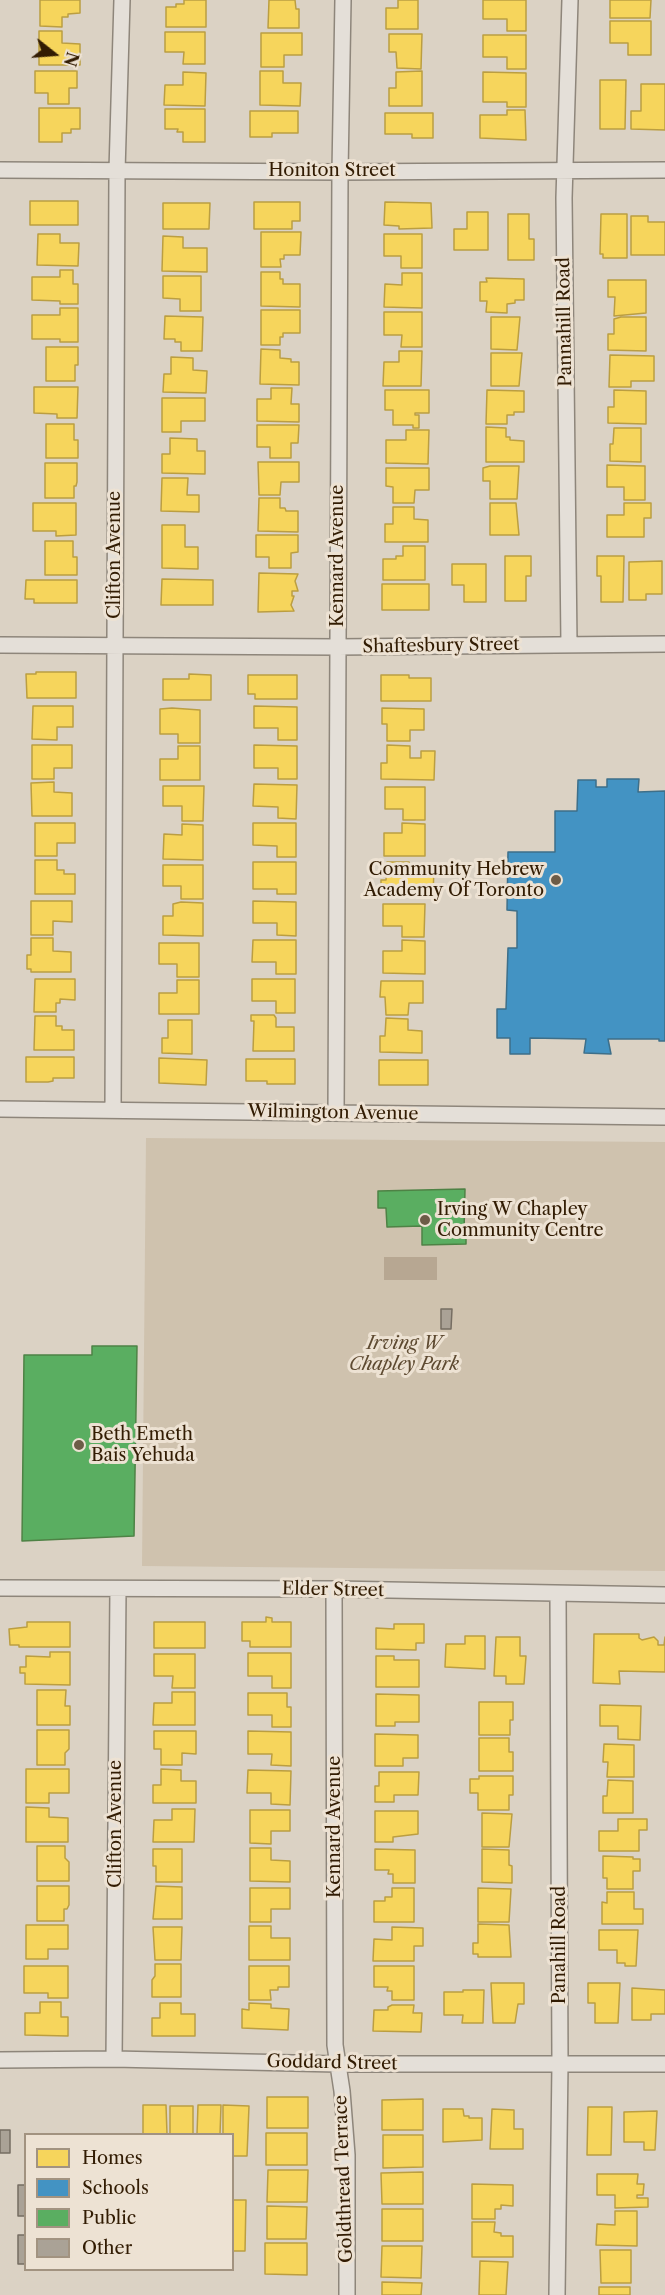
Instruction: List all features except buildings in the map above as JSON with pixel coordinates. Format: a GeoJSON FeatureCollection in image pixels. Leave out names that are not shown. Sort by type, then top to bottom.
{"type":"FeatureCollection","features":[{"type":"Feature","properties":{"kind":"street","name":"Clifton Avenue"},"geometry":{"type":"LineString","coordinates":[[113,1110],[117,171],[122,0]]}},
{"type":"Feature","properties":{"kind":"street","name":"Kennard Avenue"},"geometry":{"type":"LineString","coordinates":[[336,1113],[337,647],[343,0]]}},
{"type":"Feature","properties":{"kind":"street","name":"Pannahill Road"},"geometry":{"type":"LineString","coordinates":[[569,644],[565,170],[570,0]]}},
{"type":"Feature","properties":{"kind":"street","name":"Honiton Street"},"geometry":{"type":"LineString","coordinates":[[0,170],[340,172],[665,170]]}},
{"type":"Feature","properties":{"kind":"street","name":"Shaftesbury Street"},"geometry":{"type":"LineString","coordinates":[[0,645],[337,647],[665,644]]}},
{"type":"Feature","properties":{"kind":"street","name":"Wilmington Avenue"},"geometry":{"type":"LineString","coordinates":[[0,1110],[665,1117]]}},
{"type":"Feature","properties":{"kind":"street","name":"Elder Street"},"geometry":{"type":"LineString","coordinates":[[0,1588],[334,1589],[558,1595],[665,1595]]}},
{"type":"Feature","properties":{"kind":"street","name":"Clifton Avenue"},"geometry":{"type":"LineString","coordinates":[[114,2059],[118,1589]]}},
{"type":"Feature","properties":{"kind":"street","name":"Kennard Avenue"},"geometry":{"type":"LineString","coordinates":[[334,1589],[336,2064]]}},
{"type":"Feature","properties":{"kind":"street","name":"Panahill Road"},"geometry":{"type":"LineString","coordinates":[[557,2295],[560,2064],[558,1595]]}},
{"type":"Feature","properties":{"kind":"street","name":"Goddard Street"},"geometry":{"type":"LineString","coordinates":[[0,2060],[114,2059],[336,2064],[665,2064]]}},
{"type":"Feature","properties":{"kind":"street","name":"Goldthread Terrace"},"geometry":{"type":"LineString","coordinates":[[336,2064],[342,2091],[347,2155],[347,2295]]}},
{"type":"Feature","properties":{"kind":"green space","name":"Irving W Chapley Park"},"geometry":{"type":"Polygon","coordinates":[[[146,1138],[665,1142],[665,1571],[142,1566],[146,1138]]]}},
{"type":"Feature","properties":{"kind":"shaded area"},"geometry":{"type":"Polygon","coordinates":[[[384,1257],[437,1257],[437,1280],[384,1280],[384,1257]]]}},
{"type":"Feature","properties":{"kind":"place","name":"Community Hebrew Academy Of Toronto"},"geometry":{"type":"Point","coordinates":[556,880]}},
{"type":"Feature","properties":{"kind":"place","name":"Irving W Chapley Community Centre"},"geometry":{"type":"Point","coordinates":[425,1220]}},
{"type":"Feature","properties":{"kind":"place","name":"Beth Emeth Bais Yehuda"},"geometry":{"type":"Point","coordinates":[79,1445]}}]}
